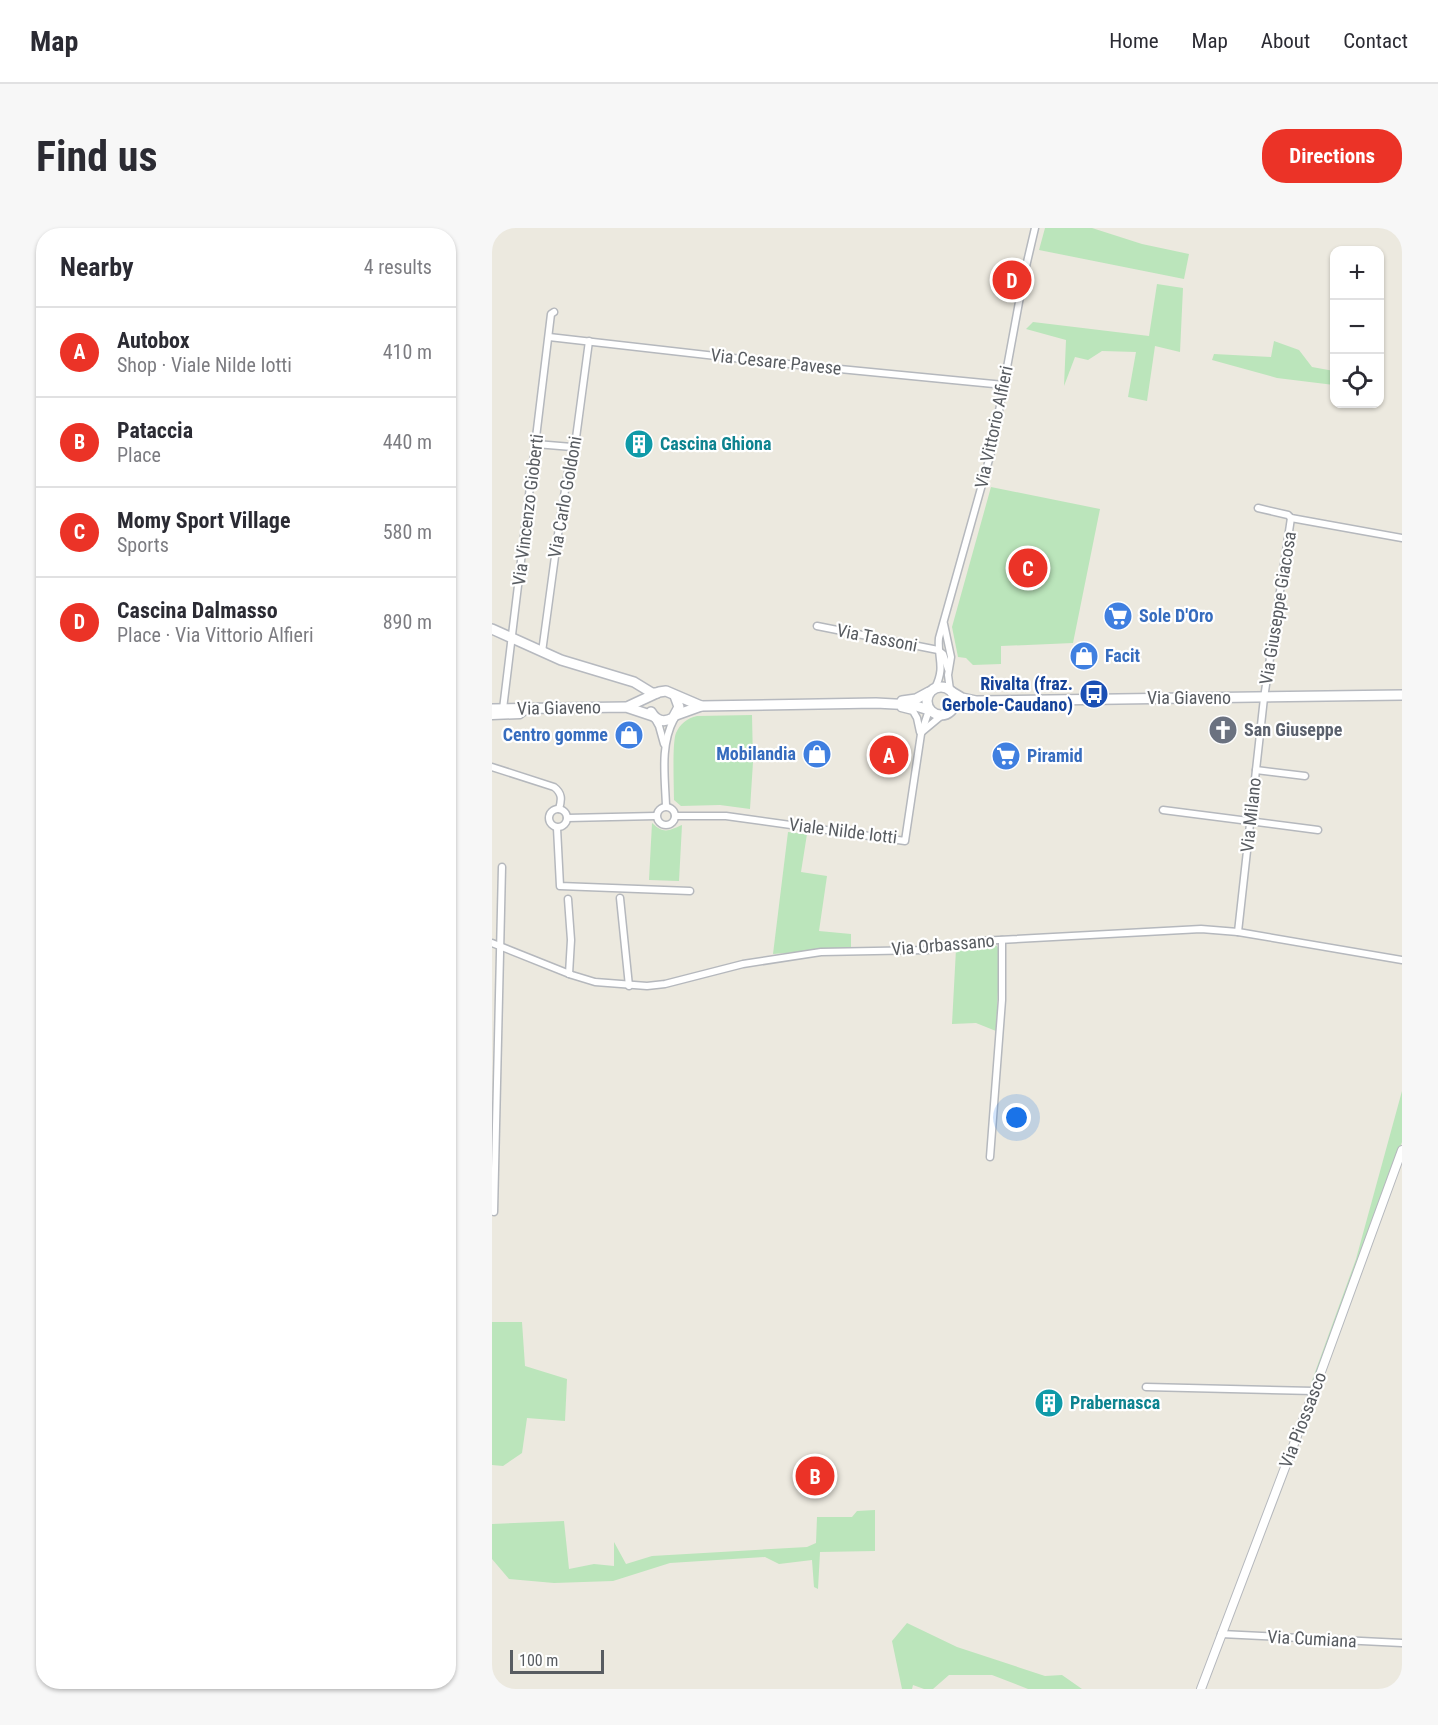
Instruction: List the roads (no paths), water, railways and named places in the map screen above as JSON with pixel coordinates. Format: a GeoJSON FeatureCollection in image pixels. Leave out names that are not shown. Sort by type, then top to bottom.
{"type":"FeatureCollection","features":[{"type":"Feature","properties":{"kind":"main road"},"geometry":{"type":"LineString","coordinates":[[492,629],[542,652],[634,682],[655,695],[650,707],[653,716]]}},
{"type":"Feature","properties":{"kind":"main road","name":"Via Giaveno"},"geometry":{"type":"LineString","coordinates":[[877,703],[916,699],[943,687],[962,698],[976,701],[1402,695]]}},
{"type":"Feature","properties":{"kind":"main road"},"geometry":{"type":"LineString","coordinates":[[929,710],[926,701],[932,690]]}},
{"type":"Feature","properties":{"kind":"main road","name":"Via Giaveno"},"geometry":{"type":"LineString","coordinates":[[626,707],[666,691],[701,706]]}},
{"type":"Feature","properties":{"kind":"main road"},"geometry":{"type":"LineString","coordinates":[[951,691],[955,700],[951,711]]}},
{"type":"Feature","properties":{"kind":"main road"},"geometry":{"type":"LineString","coordinates":[[675,696],[679,703],[676,715]]}},
{"type":"Feature","properties":{"kind":"main road","name":"Via Giaveno"},"geometry":{"type":"LineString","coordinates":[[492,709],[626,707],[665,721],[701,706],[877,703],[913,705],[941,716],[976,701]]}},
{"type":"Feature","properties":{"kind":"street","name":"Via Vittorio Alfieri"},"geometry":{"type":"LineString","coordinates":[[932,690],[942,668],[938,650],[944,623],[992,449],[1024,275],[1035,228]]}},
{"type":"Feature","properties":{"kind":"street","name":"Via Vincenzo Gioberti"},"geometry":{"type":"LineString","coordinates":[[503,709],[551,314],[554,312]]}},
{"type":"Feature","properties":{"kind":"street","name":"Via Cesare Pavese"},"geometry":{"type":"LineString","coordinates":[[549,337],[778,363],[1004,385]]}},
{"type":"Feature","properties":{"kind":"street","name":"Via Carlo Goldoni"},"geometry":{"type":"LineString","coordinates":[[542,652],[559,527],[572,447],[576,438],[589,341]]}},
{"type":"Feature","properties":{"kind":"street"},"geometry":{"type":"LineString","coordinates":[[536,444],[572,447]]}},
{"type":"Feature","properties":{"kind":"street"},"geometry":{"type":"LineString","coordinates":[[1258,508],[1288,514],[1291,518],[1402,538]]}},
{"type":"Feature","properties":{"kind":"street","name":"Via Giuseppe Giacosa"},"geometry":{"type":"LineString","coordinates":[[1264,698],[1291,518]]}},
{"type":"Feature","properties":{"kind":"street","name":"Via Vittorio Alfieri"},"geometry":{"type":"LineString","coordinates":[[944,623],[951,657],[948,669]]}},
{"type":"Feature","properties":{"kind":"street","name":"Via Tassoni"},"geometry":{"type":"LineString","coordinates":[[817,626],[938,650]]}},
{"type":"Feature","properties":{"kind":"street","name":"Via Vittorio Alfieri"},"geometry":{"type":"LineString","coordinates":[[938,650],[943,654],[948,669],[951,691]]}},
{"type":"Feature","properties":{"kind":"street","name":"Via Milano"},"geometry":{"type":"LineString","coordinates":[[1238,932],[1264,698]]}},
{"type":"Feature","properties":{"kind":"street","name":"Via Giaveno"},"geometry":{"type":"LineString","coordinates":[[877,703],[913,711],[921,734]]}},
{"type":"Feature","properties":{"kind":"street"},"geometry":{"type":"LineString","coordinates":[[492,716],[520,715],[528,708]]}},
{"type":"Feature","properties":{"kind":"street"},"geometry":{"type":"LineString","coordinates":[[921,734],[929,710]]}},
{"type":"Feature","properties":{"kind":"street"},"geometry":{"type":"LineString","coordinates":[[665,747],[676,715]]}},
{"type":"Feature","properties":{"kind":"street"},"geometry":{"type":"LineString","coordinates":[[653,716],[659,726],[665,747],[666,806]]}},
{"type":"Feature","properties":{"kind":"street"},"geometry":{"type":"LineString","coordinates":[[921,734],[929,724],[941,716]]}},
{"type":"Feature","properties":{"kind":"street","name":"Viale Nilde Iotti"},"geometry":{"type":"LineString","coordinates":[[567,818],[656,816],[660,823],[666,825],[673,822],[675,816],[726,816],[904,841],[921,734]]}},
{"type":"Feature","properties":{"kind":"street"},"geometry":{"type":"LineString","coordinates":[[492,767],[554,787],[560,792],[559,809]]}},
{"type":"Feature","properties":{"kind":"street"},"geometry":{"type":"LineString","coordinates":[[1256,771],[1305,776]]}},
{"type":"Feature","properties":{"kind":"street"},"geometry":{"type":"LineString","coordinates":[[666,806],[672,809],[675,816]]}},
{"type":"Feature","properties":{"kind":"street"},"geometry":{"type":"LineString","coordinates":[[656,816],[659,810],[666,806]]}},
{"type":"Feature","properties":{"kind":"street"},"geometry":{"type":"LineString","coordinates":[[559,809],[565,812],[567,818],[563,826],[557,828],[550,824],[548,818],[551,811],[559,809]]}},
{"type":"Feature","properties":{"kind":"street"},"geometry":{"type":"LineString","coordinates":[[1163,810],[1318,830]]}},
{"type":"Feature","properties":{"kind":"street"},"geometry":{"type":"LineString","coordinates":[[557,828],[560,886],[690,891]]}},
{"type":"Feature","properties":{"kind":"street"},"geometry":{"type":"LineString","coordinates":[[494,1212],[502,867]]}},
{"type":"Feature","properties":{"kind":"street"},"geometry":{"type":"LineString","coordinates":[[620,898],[629,986]]}},
{"type":"Feature","properties":{"kind":"street"},"geometry":{"type":"LineString","coordinates":[[568,899],[571,940],[569,974]]}},
{"type":"Feature","properties":{"kind":"street","name":"Via Orbassano"},"geometry":{"type":"LineString","coordinates":[[492,943],[569,974],[595,982],[629,986],[664,984],[743,964],[821,952],[927,950],[979,940],[1201,929],[1238,932],[1402,960]]}},
{"type":"Feature","properties":{"kind":"street"},"geometry":{"type":"LineString","coordinates":[[990,1157],[1002,1000],[1002,940]]}},
{"type":"Feature","properties":{"kind":"street","name":"Via Piossasco"},"geometry":{"type":"LineString","coordinates":[[1201,1689],[1402,1150]]}},
{"type":"Feature","properties":{"kind":"street"},"geometry":{"type":"LineString","coordinates":[[1146,1387],[1314,1391]]}},
{"type":"Feature","properties":{"kind":"street","name":"Via Cumiana"},"geometry":{"type":"LineString","coordinates":[[1221,1634],[1402,1643]]}},
{"type":"Feature","properties":{"kind":"place","name":"Cascina Dalmasso"},"geometry":{"type":"Point","coordinates":[1012,280]}},
{"type":"Feature","properties":{"kind":"place","name":"Cascina Ghiona"},"geometry":{"type":"Point","coordinates":[639,444]}},
{"type":"Feature","properties":{"kind":"place","name":"Momy Sport Village"},"geometry":{"type":"Point","coordinates":[1028,568]}},
{"type":"Feature","properties":{"kind":"place","name":"Sole D'Oro"},"geometry":{"type":"Point","coordinates":[1118,616]}},
{"type":"Feature","properties":{"kind":"place","name":"Facit"},"geometry":{"type":"Point","coordinates":[1084,656]}},
{"type":"Feature","properties":{"kind":"place","name":"Rivalta (fraz. Gerbole-Caudano)"},"geometry":{"type":"Point","coordinates":[1094,694]}},
{"type":"Feature","properties":{"kind":"place","name":"San Giuseppe"},"geometry":{"type":"Point","coordinates":[1223,730]}},
{"type":"Feature","properties":{"kind":"place","name":"Centro gomme"},"geometry":{"type":"Point","coordinates":[629,735]}},
{"type":"Feature","properties":{"kind":"place","name":"Mobilandia"},"geometry":{"type":"Point","coordinates":[817,754]}},
{"type":"Feature","properties":{"kind":"place","name":"Autobox"},"geometry":{"type":"Point","coordinates":[889,755]}},
{"type":"Feature","properties":{"kind":"place","name":"Piramid"},"geometry":{"type":"Point","coordinates":[1006,756]}},
{"type":"Feature","properties":{"kind":"place","name":"Prabernasca"},"geometry":{"type":"Point","coordinates":[1049,1403]}},
{"type":"Feature","properties":{"kind":"place","name":"Pataccia"},"geometry":{"type":"Point","coordinates":[815,1476]}}]}
